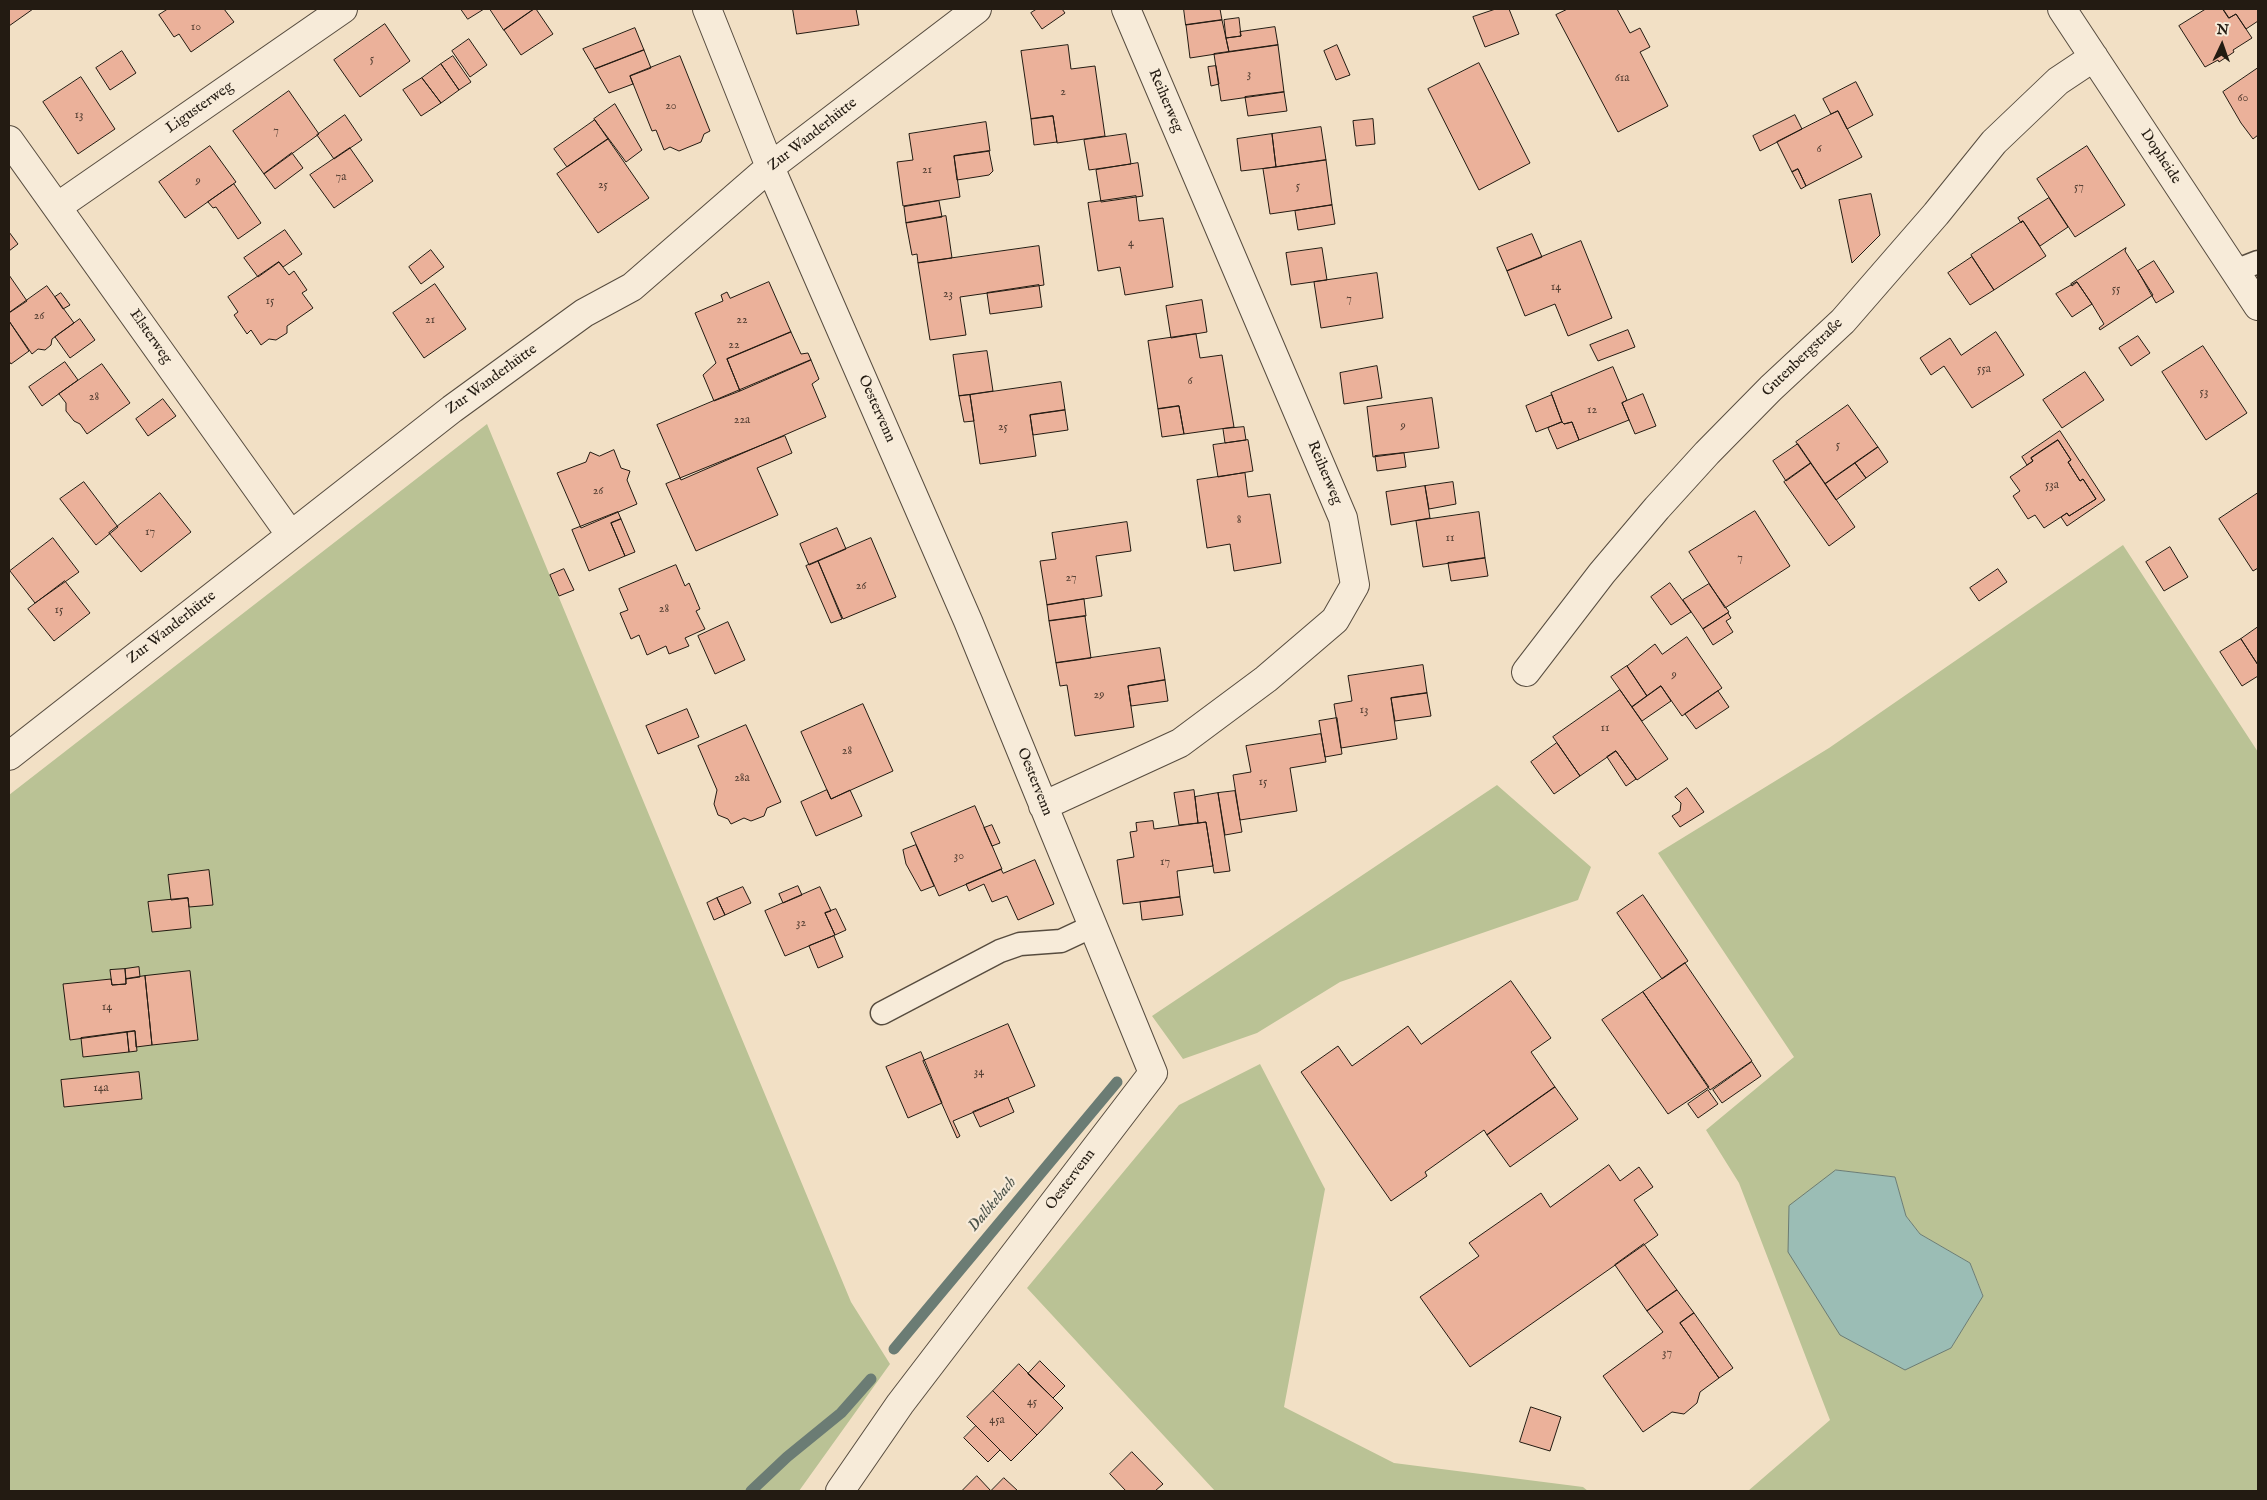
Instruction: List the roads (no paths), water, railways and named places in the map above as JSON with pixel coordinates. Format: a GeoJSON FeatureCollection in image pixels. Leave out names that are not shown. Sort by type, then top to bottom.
{"type":"FeatureCollection","features":[{"type":"Feature","properties":{"kind":"street","name":"Ligusterweg"},"geometry":{"type":"LineString","coordinates":[[57,207],[343,9]]}},
{"type":"Feature","properties":{"kind":"street","name":"Oestervenn"},"geometry":{"type":"LineString","coordinates":[[707,9],[770,167],[964,612],[1153,1073],[900,1404],[854,1486]]}},
{"type":"Feature","properties":{"kind":"street","name":"Zur Wanderhütte"},"geometry":{"type":"LineString","coordinates":[[9,756],[452,409],[576,319],[632,287],[770,167],[977,9]]}},
{"type":"Feature","properties":{"kind":"street","name":"Reiherweg"},"geometry":{"type":"LineString","coordinates":[[1044,806],[1180,743],[1266,679],[1335,620],[1355,584],[1343,518],[1126,9]]}},
{"type":"Feature","properties":{"kind":"street","name":"Dopheide"},"geometry":{"type":"LineString","coordinates":[[2062,9],[2094,57],[2247,266],[2258,306]]}},
{"type":"Feature","properties":{"kind":"street","name":"Gutenbergstraße"},"geometry":{"type":"LineString","coordinates":[[1526,672],[1602,573],[1658,508],[1771,388],[1843,321],[1936,214],[1994,142],[2058,81],[2094,57]]}},
{"type":"Feature","properties":{"kind":"street","name":"Elsterweg"},"geometry":{"type":"LineString","coordinates":[[9,140],[290,534]]}},
{"type":"Feature","properties":{"kind":"lane"},"geometry":{"type":"LineString","coordinates":[[882,1013],[1000,951],[1020,944],[1061,941],[1093,926]]}},
{"type":"Feature","properties":{"kind":"water"},"geometry":{"type":"Polygon","coordinates":[[[1836,1170],[1895,1177],[1906,1216],[1920,1234],[1970,1263],[1983,1296],[1951,1348],[1905,1370],[1840,1335],[1788,1252],[1789,1206],[1836,1170]]]}},
{"type":"Feature","properties":{"kind":"waterway","name":"Dalbkebach"},"geometry":{"type":"LineString","coordinates":[[894,1349],[1117,1082]]}},
{"type":"Feature","properties":{"kind":"waterway","name":"Dalbkebach"},"geometry":{"type":"LineString","coordinates":[[751,1491],[787,1457],[841,1413],[871,1379]]}}]}
